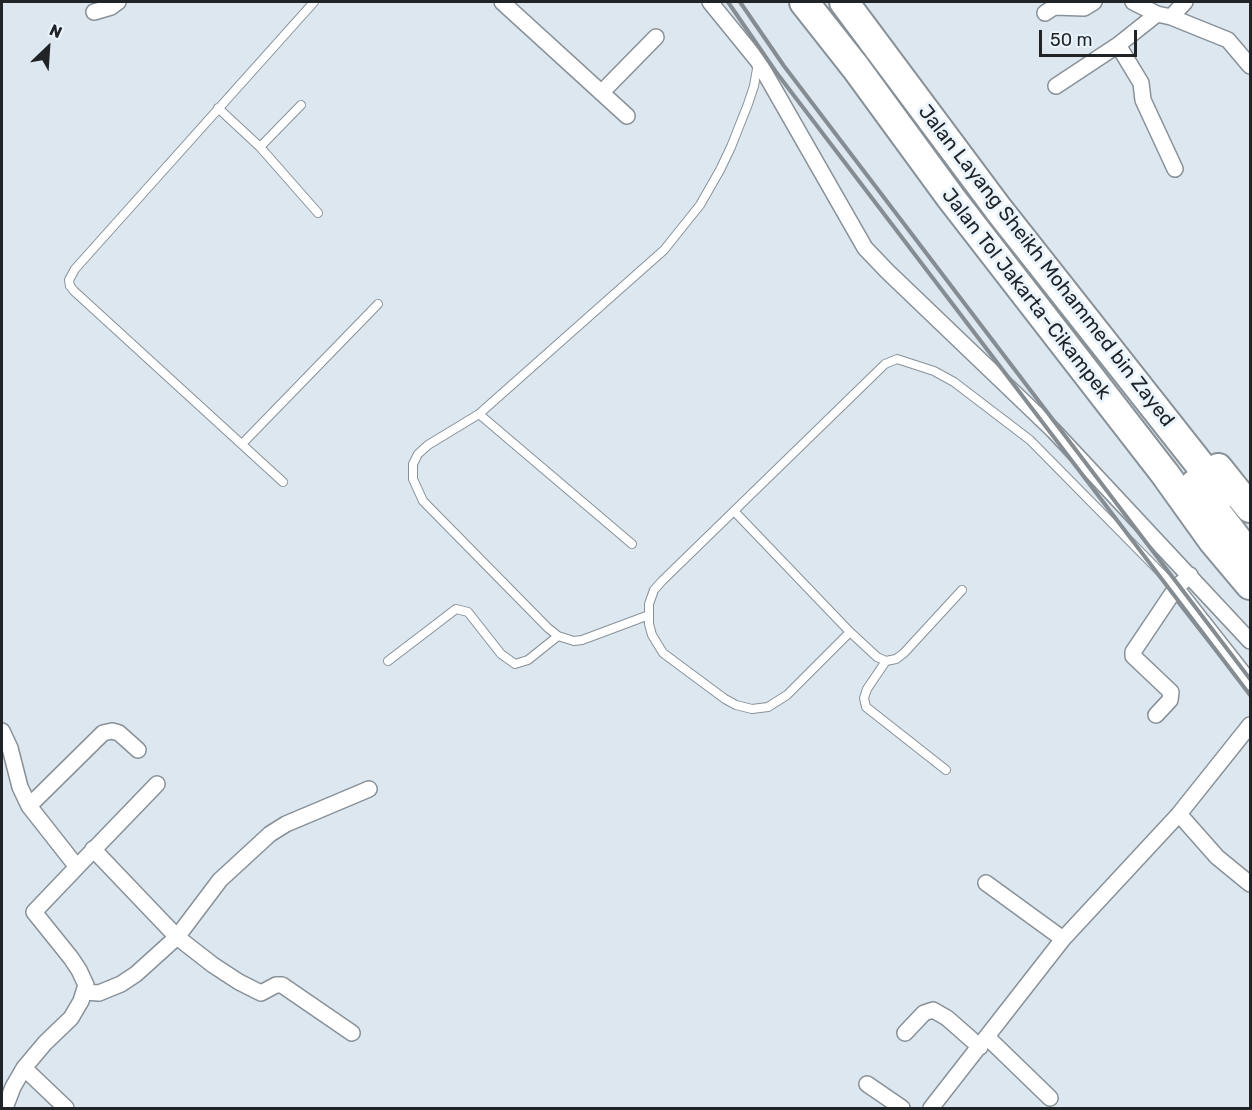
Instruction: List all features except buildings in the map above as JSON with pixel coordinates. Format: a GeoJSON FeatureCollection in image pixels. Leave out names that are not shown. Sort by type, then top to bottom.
{"type":"FeatureCollection","features":[{"type":"Feature","properties":{"kind":"highway","name":"Jalan Tol Jakarta–Cikampek"},"geometry":{"type":"LineString","coordinates":[[804,2],[856,68],[958,207],[1165,474],[1213,542],[1251,585]]}},
{"type":"Feature","properties":{"kind":"highway","name":"Jalan Layang Sheikh Mohammed bin Zayed"},"geometry":{"type":"LineString","coordinates":[[825,2],[988,220],[1251,556]]}},
{"type":"Feature","properties":{"kind":"highway","name":"Jalan Layang Sheikh Mohammed bin Zayed"},"geometry":{"type":"LineString","coordinates":[[844,2],[999,210],[1251,529]]}},
{"type":"Feature","properties":{"kind":"highway","name":"Jalan Tol Jakarta–Cikampek"},"geometry":{"type":"LineString","coordinates":[[862,2],[1128,359],[1240,485],[1251,508]]}},
{"type":"Feature","properties":{"kind":"highway"},"geometry":{"type":"LineString","coordinates":[[1213,542],[1251,597]]}},
{"type":"Feature","properties":{"kind":"street"},"geometry":{"type":"LineString","coordinates":[[94,12],[111,7],[118,2]]}},
{"type":"Feature","properties":{"kind":"street"},"geometry":{"type":"LineString","coordinates":[[710,2],[758,61],[865,248],[1053,430],[1251,640]]}},
{"type":"Feature","properties":{"kind":"street"},"geometry":{"type":"LineString","coordinates":[[1044,13],[1054,7],[1084,8],[1094,2]]}},
{"type":"Feature","properties":{"kind":"street"},"geometry":{"type":"LineString","coordinates":[[1133,2],[1228,40],[1251,66]]}},
{"type":"Feature","properties":{"kind":"street"},"geometry":{"type":"LineString","coordinates":[[1056,86],[1185,2]]}},
{"type":"Feature","properties":{"kind":"street"},"geometry":{"type":"LineString","coordinates":[[512,5],[627,116]]}},
{"type":"Feature","properties":{"kind":"street"},"geometry":{"type":"LineString","coordinates":[[602,92],[656,37]]}},
{"type":"Feature","properties":{"kind":"street"},"geometry":{"type":"LineString","coordinates":[[1118,45],[1141,83],[1143,100],[1175,169]]}},
{"type":"Feature","properties":{"kind":"street"},"geometry":{"type":"LineString","coordinates":[[1156,715],[1170,700],[1172,692],[1133,656],[1133,652],[1176,588],[1190,575]]}},
{"type":"Feature","properties":{"kind":"street"},"geometry":{"type":"LineString","coordinates":[[1176,588],[1251,682]]}},
{"type":"Feature","properties":{"kind":"street"},"geometry":{"type":"LineString","coordinates":[[932,1108],[1063,939],[1179,814],[1250,729]]}},
{"type":"Feature","properties":{"kind":"street"},"geometry":{"type":"LineString","coordinates":[[2,731],[10,748],[20,787],[28,806],[77,867]]}},
{"type":"Feature","properties":{"kind":"street"},"geometry":{"type":"LineString","coordinates":[[28,806],[103,733],[112,731],[119,733],[138,750]]}},
{"type":"Feature","properties":{"kind":"street"},"geometry":{"type":"LineString","coordinates":[[5,1108],[24,1068],[71,1018],[85,992],[84,980],[79,970],[34,912],[157,784]]}},
{"type":"Feature","properties":{"kind":"street"},"geometry":{"type":"LineString","coordinates":[[85,992],[99,993],[121,984],[136,974],[177,938],[220,880],[270,834],[286,824],[369,789]]}},
{"type":"Feature","properties":{"kind":"street"},"geometry":{"type":"LineString","coordinates":[[1179,814],[1217,858],[1251,884]]}},
{"type":"Feature","properties":{"kind":"street"},"geometry":{"type":"LineString","coordinates":[[93,849],[177,938],[195,952],[239,982],[261,993],[276,985],[282,985],[352,1033]]}},
{"type":"Feature","properties":{"kind":"street"},"geometry":{"type":"LineString","coordinates":[[986,883],[1063,939]]}},
{"type":"Feature","properties":{"kind":"street"},"geometry":{"type":"LineString","coordinates":[[905,1033],[924,1013],[932,1010],[944,1015],[984,1042],[1050,1098]]}},
{"type":"Feature","properties":{"kind":"street"},"geometry":{"type":"LineString","coordinates":[[24,1068],[66,1108]]}},
{"type":"Feature","properties":{"kind":"street"},"geometry":{"type":"LineString","coordinates":[[867,1084],[902,1108]]}},
{"type":"Feature","properties":{"kind":"lane"},"geometry":{"type":"LineString","coordinates":[[284,482],[74,291],[69,282],[75,269],[314,2]]}},
{"type":"Feature","properties":{"kind":"lane"},"geometry":{"type":"LineString","coordinates":[[649,615],[582,640],[574,641],[558,636],[423,501],[415,486],[413,469],[418,454],[437,439],[479,414],[664,250],[700,205],[731,147],[754,86],[758,61]]}},
{"type":"Feature","properties":{"kind":"lane"},"geometry":{"type":"LineString","coordinates":[[260,147],[301,105]]}},
{"type":"Feature","properties":{"kind":"lane"},"geometry":{"type":"LineString","coordinates":[[218,108],[260,147],[318,213]]}},
{"type":"Feature","properties":{"kind":"lane"},"geometry":{"type":"LineString","coordinates":[[242,444],[378,304]]}},
{"type":"Feature","properties":{"kind":"lane"},"geometry":{"type":"LineString","coordinates":[[849,632],[787,695],[768,707],[753,709],[736,705],[725,699],[663,653],[652,635],[649,615],[651,598],[657,587],[885,364],[897,359],[934,371],[954,382],[1030,440],[1176,588]]}},
{"type":"Feature","properties":{"kind":"lane"},"geometry":{"type":"LineString","coordinates":[[479,414],[632,544]]}},
{"type":"Feature","properties":{"kind":"lane"},"geometry":{"type":"LineString","coordinates":[[734,511],[849,632],[877,657],[886,661],[896,659],[904,653],[962,590]]}},
{"type":"Feature","properties":{"kind":"lane"},"geometry":{"type":"LineString","coordinates":[[388,661],[456,609],[465,610],[470,614],[501,654],[515,664],[528,660],[558,636]]}},
{"type":"Feature","properties":{"kind":"lane"},"geometry":{"type":"LineString","coordinates":[[886,661],[867,689],[864,698],[866,707],[946,770]]}},
{"type":"Feature","properties":{"kind":"railway"},"geometry":{"type":"LineString","coordinates":[[728,2],[776,72],[1250,695]]}},
{"type":"Feature","properties":{"kind":"railway"},"geometry":{"type":"LineString","coordinates":[[740,2],[784,66],[1250,679]]}}]}
